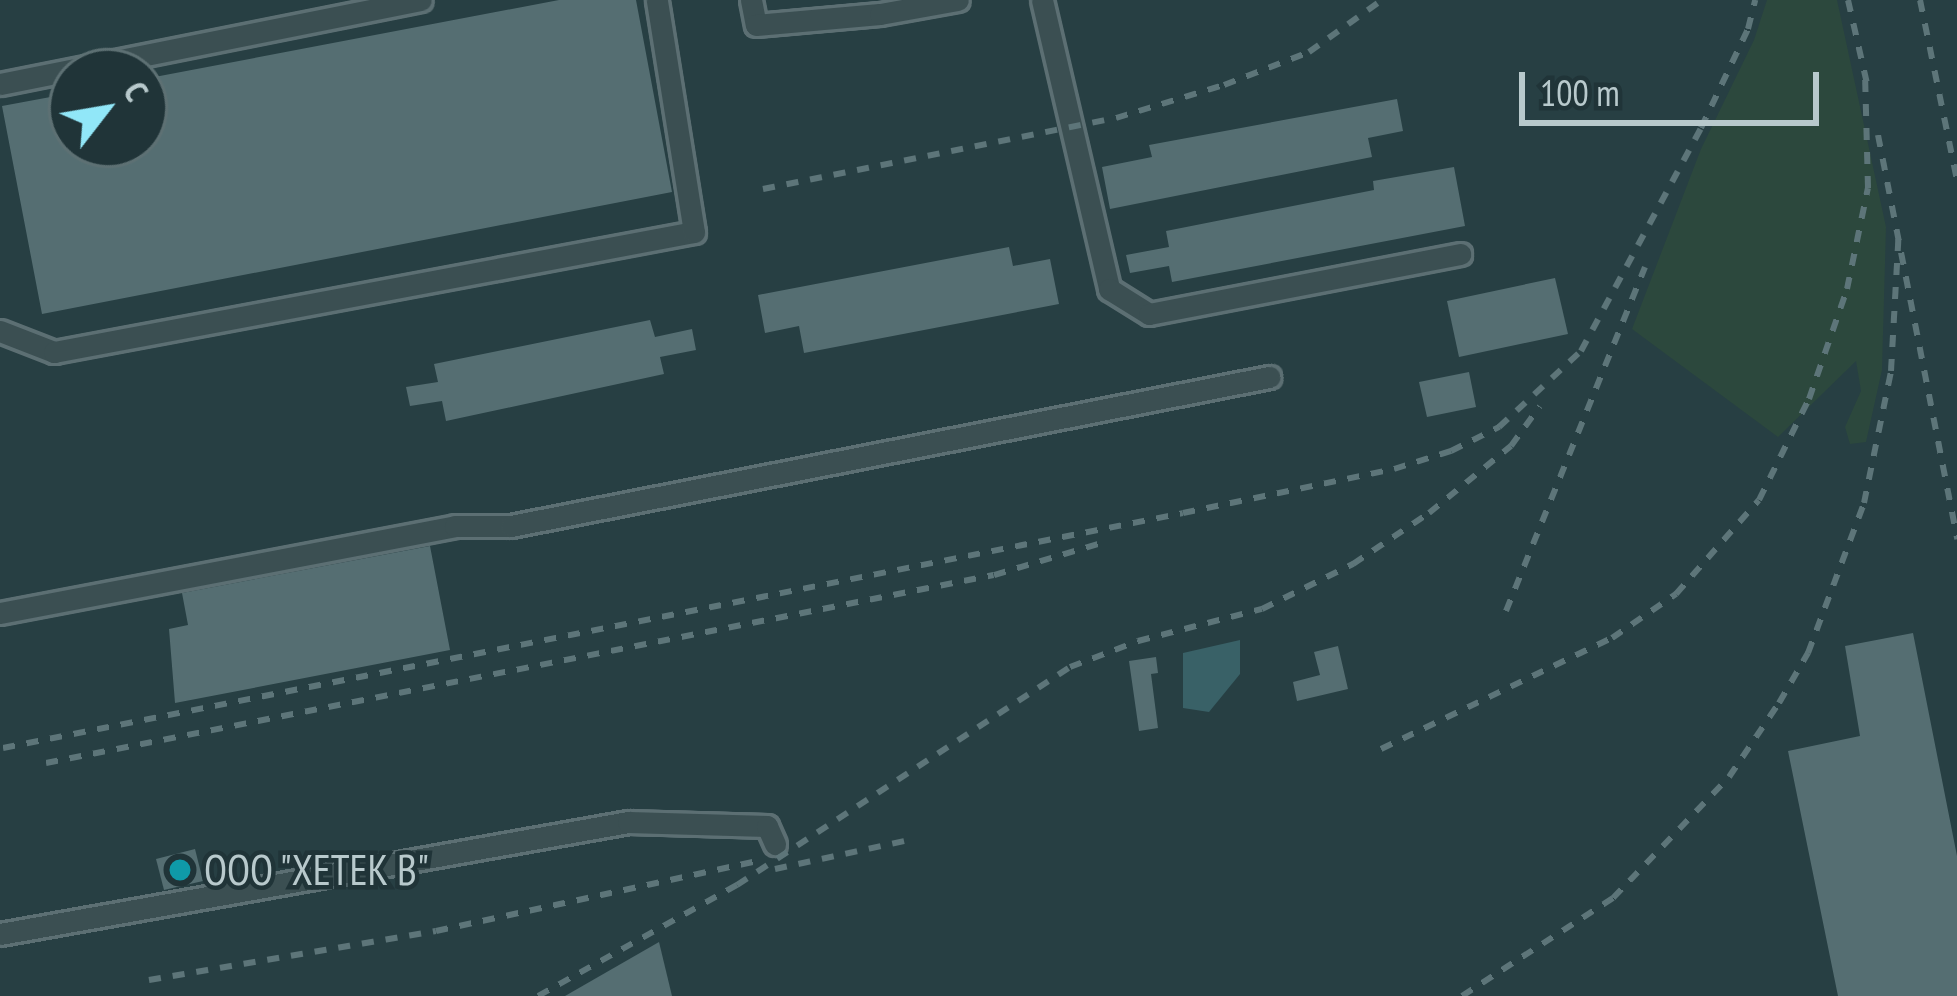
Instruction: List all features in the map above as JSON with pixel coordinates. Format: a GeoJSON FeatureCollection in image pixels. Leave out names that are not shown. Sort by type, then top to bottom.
{"type":"FeatureCollection","features":[{"type":"Feature","properties":{"kind":"lane"},"geometry":{"type":"LineString","coordinates":[[0,84],[421,0]]}},
{"type":"Feature","properties":{"kind":"lane"},"geometry":{"type":"LineString","coordinates":[[0,331],[54,352],[694,232],[657,0]]}},
{"type":"Feature","properties":{"kind":"lane"},"geometry":{"type":"LineString","coordinates":[[752,0],[756,25],[880,14],[958,0]]}},
{"type":"Feature","properties":{"kind":"lane"},"geometry":{"type":"LineString","coordinates":[[1042,0],[1108,289],[1149,314],[1460,254]]}},
{"type":"Feature","properties":{"kind":"lane"},"geometry":{"type":"LineString","coordinates":[[0,613],[455,526],[511,526],[1269,376]]}},
{"type":"Feature","properties":{"kind":"lane"},"geometry":{"type":"LineString","coordinates":[[0,934],[628,822],[767,826],[775,844]]}},
{"type":"Feature","properties":{"kind":"green space"},"geometry":{"type":"Polygon","coordinates":[[[1767,0],[1837,0],[1886,227],[1882,370],[1866,442],[1850,444],[1845,427],[1861,391],[1856,361],[1778,437],[1632,329],[1701,149],[1754,40],[1767,0]]]}},
{"type":"Feature","properties":{"kind":"water"},"geometry":{"type":"Polygon","coordinates":[[[1240,640],[1240,674],[1209,712],[1183,708],[1183,653],[1240,640]]]}},
{"type":"Feature","properties":{"kind":"building"},"geometry":{"type":"Polygon","coordinates":[[[559,0],[636,0],[672,192],[42,314],[2,106],[48,97],[48,168],[168,168],[168,74],[559,0]]]}},
{"type":"Feature","properties":{"kind":"building"},"geometry":{"type":"Polygon","coordinates":[[[1397,99],[1403,131],[1368,138],[1372,157],[1110,209],[1102,167],[1152,157],[1149,145],[1397,99]]]}},
{"type":"Feature","properties":{"kind":"building"},"geometry":{"type":"Polygon","coordinates":[[[1454,167],[1465,226],[1172,282],[1169,266],[1130,273],[1126,255],[1169,247],[1166,231],[1374,190],[1373,181],[1454,167]]]}},
{"type":"Feature","properties":{"kind":"building"},"geometry":{"type":"Polygon","coordinates":[[[1009,247],[1013,266],[1050,259],[1059,304],[804,353],[799,326],[765,333],[758,295],[1009,247]]]}},
{"type":"Feature","properties":{"kind":"building"},"geometry":{"type":"Polygon","coordinates":[[[1555,278],[1568,334],[1459,357],[1447,301],[1555,278]]]}},
{"type":"Feature","properties":{"kind":"building"},"geometry":{"type":"Polygon","coordinates":[[[650,320],[655,337],[692,329],[696,350],[660,357],[664,374],[446,421],[442,401],[410,406],[406,387],[438,382],[434,364],[650,320]]]}},
{"type":"Feature","properties":{"kind":"building"},"geometry":{"type":"Polygon","coordinates":[[[1469,372],[1476,407],[1427,417],[1419,382],[1469,372]]]}},
{"type":"Feature","properties":{"kind":"building"},"geometry":{"type":"Polygon","coordinates":[[[430,546],[450,650],[175,703],[169,629],[188,625],[182,593],[430,546]]]}},
{"type":"Feature","properties":{"kind":"building"},"geometry":{"type":"Polygon","coordinates":[[[1913,633],[1957,856],[1957,996],[1838,996],[1788,751],[1860,736],[1845,646],[1913,633]]]}},
{"type":"Feature","properties":{"kind":"building"},"geometry":{"type":"Polygon","coordinates":[[[1338,646],[1348,689],[1297,701],[1293,682],[1320,675],[1314,652],[1338,646]]]}},
{"type":"Feature","properties":{"kind":"building"},"geometry":{"type":"Polygon","coordinates":[[[1156,657],[1158,673],[1151,674],[1158,728],[1139,731],[1129,661],[1156,657]]]}},
{"type":"Feature","properties":{"kind":"building","name":"ООО \"ХЕТЕК В\""},"geometry":{"type":"Polygon","coordinates":[[[195,849],[203,881],[164,890],[156,859],[195,849]]]}},
{"type":"Feature","properties":{"kind":"building"},"geometry":{"type":"Polygon","coordinates":[[[659,942],[672,996],[565,996],[659,942]]]}},
{"type":"Feature","properties":{"kind":"railway"},"geometry":{"type":"LineString","coordinates":[[763,189],[1116,118],[1224,85],[1309,52],[1382,0]]}},
{"type":"Feature","properties":{"kind":"railway"},"geometry":{"type":"LineString","coordinates":[[3,748],[1183,513],[1394,469],[1451,451],[1499,427],[1581,351],[1701,128],[1748,29],[1755,0]]}},
{"type":"Feature","properties":{"kind":"railway"},"geometry":{"type":"LineString","coordinates":[[1848,0],[1868,88]]}},
{"type":"Feature","properties":{"kind":"railway"},"geometry":{"type":"LineString","coordinates":[[1920,0],[1957,180]]}},
{"type":"Feature","properties":{"kind":"railway"},"geometry":{"type":"LineString","coordinates":[[1381,749],[1612,638],[1676,594],[1759,500],[1809,399],[1847,289],[1868,188],[1865,72]]}},
{"type":"Feature","properties":{"kind":"railway"},"geometry":{"type":"LineString","coordinates":[[1878,135],[1957,539]]}},
{"type":"Feature","properties":{"kind":"railway"},"geometry":{"type":"LineString","coordinates":[[1462,996],[1613,898],[1729,777],[1808,653],[1864,503],[1891,371],[1899,229]]}},
{"type":"Feature","properties":{"kind":"railway"},"geometry":{"type":"LineString","coordinates":[[1506,611],[1645,267]]}},
{"type":"Feature","properties":{"kind":"railway"},"geometry":{"type":"LineString","coordinates":[[538,996],[737,885],[1070,667],[1138,641],[1262,609],[1353,564],[1429,513],[1511,446],[1540,406]]}},
{"type":"Feature","properties":{"kind":"railway"},"geometry":{"type":"LineString","coordinates":[[46,763],[994,575],[1098,544]]}},
{"type":"Feature","properties":{"kind":"railway"},"geometry":{"type":"LineString","coordinates":[[775,869],[905,841]]}},
{"type":"Feature","properties":{"kind":"railway"},"geometry":{"type":"LineString","coordinates":[[149,980],[436,931],[758,861]]}},
{"type":"Feature","properties":{"kind":"place","name":"ООО \"ХЕТЕК В\""},"geometry":{"type":"Point","coordinates":[180,870]}}]}
